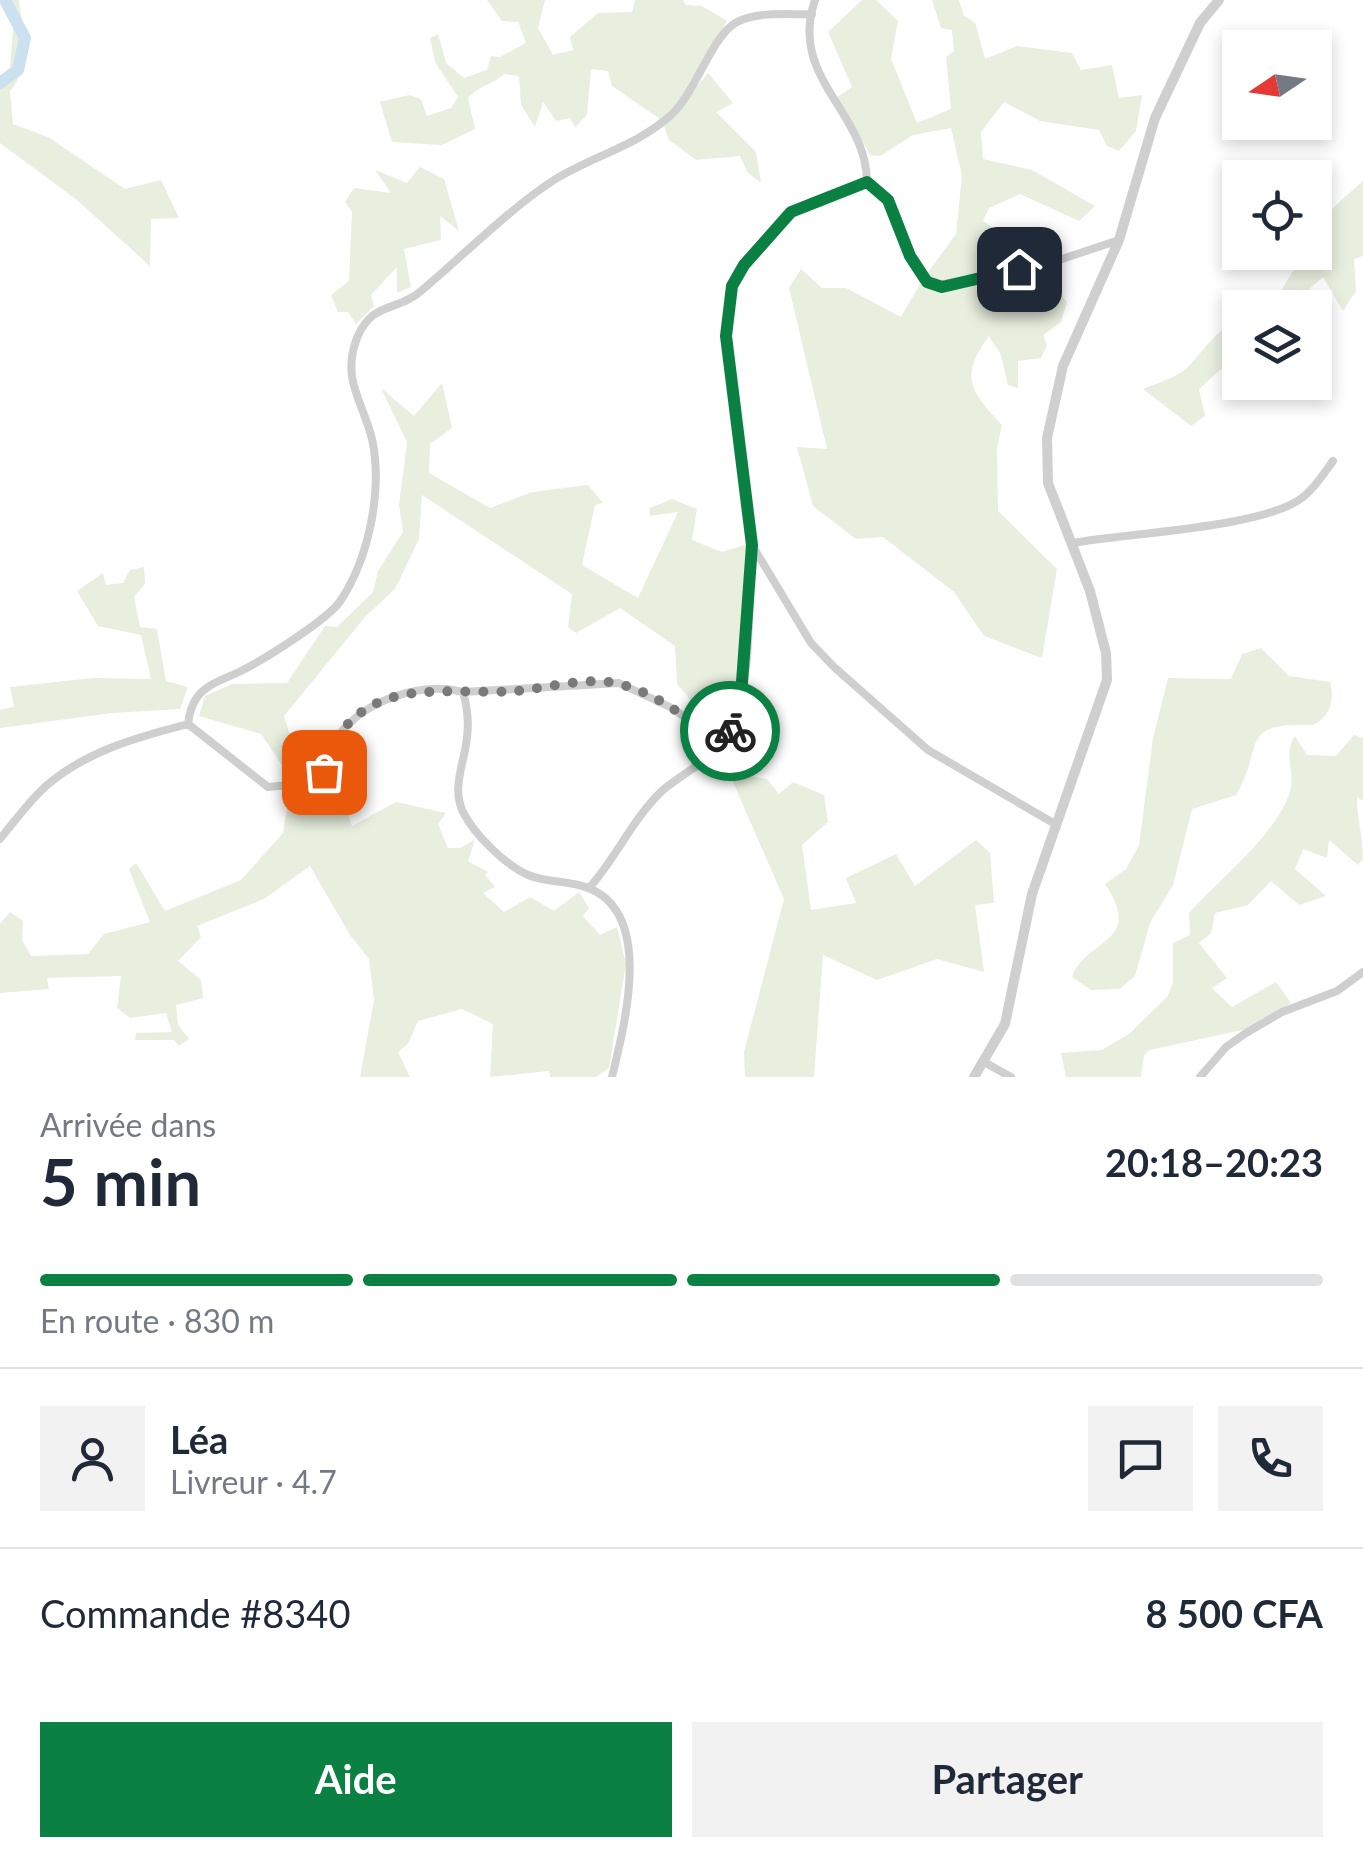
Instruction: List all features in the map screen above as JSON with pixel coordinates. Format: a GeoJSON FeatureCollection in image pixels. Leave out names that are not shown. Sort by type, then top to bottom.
{"type":"FeatureCollection","features":[{"type":"Feature","properties":{"kind":"street"},"geometry":{"type":"LineString","coordinates":[[815,0],[814,66],[863,148],[867,182],[888,200],[920,275],[934,286],[1047,264],[1119,240]]}},
{"type":"Feature","properties":{"kind":"street"},"geometry":{"type":"LineString","coordinates":[[974,1077],[1005,1024],[1027,911],[1107,680],[1098,622],[1073,543],[1048,484],[1047,438],[1069,348],[1119,240],[1155,118],[1200,23],[1220,0]]}},
{"type":"Feature","properties":{"kind":"street"},"geometry":{"type":"LineString","coordinates":[[188,724],[200,693],[253,664],[322,618],[334,609],[348,588],[370,526],[374,483],[372,438],[352,389],[350,368],[358,337],[370,317],[382,307],[421,292],[552,182],[658,127],[680,106],[735,23],[751,18],[812,14]]}},
{"type":"Feature","properties":{"kind":"street"},"geometry":{"type":"LineString","coordinates":[[593,890],[629,827],[652,801],[722,744],[733,724],[742,682],[752,545],[726,336],[732,286],[744,265],[791,212],[867,182]]}},
{"type":"Feature","properties":{"kind":"street"},"geometry":{"type":"LineString","coordinates":[[1073,543],[1170,532],[1262,514],[1300,500],[1333,461]]}},
{"type":"Feature","properties":{"kind":"street"},"geometry":{"type":"LineString","coordinates":[[752,545],[811,643],[834,667],[928,750],[1056,824]]}},
{"type":"Feature","properties":{"kind":"street"},"geometry":{"type":"LineString","coordinates":[[188,724],[263,784],[281,786],[324,772],[336,739],[368,710],[414,692],[619,683],[660,701],[722,744]]}},
{"type":"Feature","properties":{"kind":"street"},"geometry":{"type":"LineString","coordinates":[[464,692],[468,738],[457,792],[464,815],[496,850],[528,875],[593,890],[621,923],[630,966],[630,991],[612,1077]]}},
{"type":"Feature","properties":{"kind":"street"},"geometry":{"type":"LineString","coordinates":[[0,838],[46,786],[68,770],[104,750],[188,724]]}},
{"type":"Feature","properties":{"kind":"street"},"geometry":{"type":"LineString","coordinates":[[1200,1077],[1226,1046],[1261,1023],[1337,991],[1363,972]]}},
{"type":"Feature","properties":{"kind":"street"},"geometry":{"type":"LineString","coordinates":[[984,1062],[1012,1077]]}},
{"type":"Feature","properties":{"kind":"green space"},"geometry":{"type":"Polygon","coordinates":[[[7,0],[19,0],[24,36],[21,71],[10,91],[13,124],[48,137],[125,189],[161,180],[179,218],[151,219],[150,266],[77,200],[0,143],[0,76],[10,68],[13,28],[3,5],[7,0]]]}},
{"type":"Feature","properties":{"kind":"green space"},"geometry":{"type":"Polygon","coordinates":[[[487,0],[545,0],[538,28],[553,55],[573,50],[570,37],[598,13],[632,12],[635,0],[683,0],[686,5],[702,6],[727,21],[678,103],[660,119],[612,86],[608,71],[591,69],[587,115],[575,127],[570,118],[556,121],[543,102],[535,127],[521,105],[519,76],[504,74],[468,98],[475,129],[442,145],[392,142],[380,102],[409,95],[421,99],[427,116],[451,108],[458,97],[435,62],[430,38],[438,34],[446,63],[464,78],[487,70],[491,56],[500,57],[526,43],[518,22],[502,21],[487,0]]]}},
{"type":"Feature","properties":{"kind":"green space"},"geometry":{"type":"Polygon","coordinates":[[[862,0],[876,0],[898,21],[891,59],[917,123],[951,109],[946,57],[954,51],[952,30],[941,28],[932,0],[959,0],[964,16],[975,22],[985,59],[1017,46],[1072,53],[1081,70],[1112,65],[1119,98],[1142,95],[1136,131],[1119,151],[1107,146],[1099,130],[1040,121],[1004,102],[981,132],[983,159],[1032,170],[1095,206],[1079,221],[1020,194],[989,208],[983,221],[1033,262],[942,284],[926,275],[956,234],[962,176],[951,128],[913,135],[880,156],[870,155],[837,97],[852,87],[828,32],[862,0]]]}},
{"type":"Feature","properties":{"kind":"green space"},"geometry":{"type":"Polygon","coordinates":[[[708,73],[733,103],[716,112],[756,152],[761,183],[747,172],[740,156],[696,160],[669,140],[664,126],[708,73]]]}},
{"type":"Feature","properties":{"kind":"green space"},"geometry":{"type":"Polygon","coordinates":[[[420,167],[444,179],[459,231],[440,216],[441,240],[404,249],[411,287],[397,293],[397,267],[371,295],[374,306],[356,324],[348,312],[338,312],[331,295],[349,281],[352,212],[345,202],[354,188],[391,193],[375,170],[407,183],[420,167]]]}},
{"type":"Feature","properties":{"kind":"green space"},"geometry":{"type":"Polygon","coordinates":[[[1363,181],[1363,256],[1354,259],[1356,291],[1343,311],[1323,277],[1308,290],[1282,290],[1294,270],[1332,270],[1332,210],[1363,181]]]}},
{"type":"Feature","properties":{"kind":"green space"},"geometry":{"type":"Polygon","coordinates":[[[801,269],[822,288],[846,288],[901,317],[920,284],[943,291],[1035,269],[1067,302],[1061,322],[1043,335],[1047,345],[1041,358],[1018,361],[1018,388],[1008,385],[1001,355],[989,336],[971,373],[976,393],[1002,425],[997,448],[998,511],[1057,569],[1042,658],[984,636],[954,592],[883,537],[856,539],[813,506],[797,447],[827,449],[789,288],[801,269]]]}},
{"type":"Feature","properties":{"kind":"green space"},"geometry":{"type":"Polygon","coordinates":[[[1222,331],[1222,368],[1199,389],[1205,416],[1191,426],[1143,389],[1183,372],[1222,331]]]}},
{"type":"Feature","properties":{"kind":"green space"},"geometry":{"type":"Polygon","coordinates":[[[442,383],[452,428],[430,444],[429,473],[490,508],[532,492],[588,485],[603,503],[595,505],[582,565],[638,598],[678,512],[650,516],[650,508],[672,499],[697,509],[692,540],[722,552],[747,544],[742,644],[729,725],[719,734],[677,684],[675,646],[620,608],[576,633],[568,627],[572,594],[422,495],[419,539],[395,589],[365,617],[284,716],[300,767],[290,777],[261,734],[199,716],[205,696],[232,684],[287,683],[325,626],[337,627],[373,592],[378,571],[403,532],[399,505],[407,442],[381,388],[414,416],[442,383]]]}},
{"type":"Feature","properties":{"kind":"green space"},"geometry":{"type":"Polygon","coordinates":[[[144,567],[145,584],[134,597],[140,627],[157,629],[166,681],[188,687],[180,709],[112,713],[0,728],[0,710],[14,707],[10,687],[93,678],[151,679],[141,635],[98,626],[77,591],[103,573],[106,585],[123,583],[130,570],[144,567]]]}},
{"type":"Feature","properties":{"kind":"green space"},"geometry":{"type":"Polygon","coordinates":[[[1261,648],[1289,676],[1330,682],[1332,695],[1327,713],[1313,725],[1289,725],[1263,733],[1236,795],[1192,809],[1173,885],[1150,923],[1135,976],[1120,989],[1091,990],[1072,977],[1079,964],[1116,929],[1116,904],[1105,884],[1126,869],[1139,845],[1153,738],[1168,678],[1231,679],[1242,654],[1261,648]]]}},
{"type":"Feature","properties":{"kind":"green space"},"geometry":{"type":"Polygon","coordinates":[[[1354,735],[1363,738],[1363,801],[1357,797],[1363,859],[1358,865],[1329,840],[1327,858],[1303,849],[1295,869],[1326,896],[1299,905],[1271,881],[1248,905],[1215,913],[1211,933],[1199,943],[1227,978],[1212,988],[1232,1007],[1276,982],[1291,1003],[1247,1029],[1150,1050],[1144,1055],[1141,1077],[1066,1077],[1061,1053],[1102,1050],[1129,1034],[1167,997],[1173,983],[1173,943],[1190,935],[1189,913],[1271,827],[1289,795],[1290,750],[1295,736],[1307,755],[1336,756],[1354,735]]]}},
{"type":"Feature","properties":{"kind":"green space"},"geometry":{"type":"Polygon","coordinates":[[[731,739],[743,745],[737,762],[742,775],[767,779],[779,794],[793,782],[824,795],[828,822],[802,845],[811,910],[856,903],[846,878],[896,854],[915,886],[976,840],[990,853],[994,903],[975,905],[984,972],[937,959],[877,980],[823,955],[814,1077],[745,1077],[744,1052],[784,899],[722,757],[731,739]]]}},
{"type":"Feature","properties":{"kind":"green space"},"geometry":{"type":"Polygon","coordinates":[[[326,784],[341,792],[352,826],[396,802],[446,813],[438,824],[448,848],[460,848],[475,840],[468,861],[488,872],[485,875],[495,887],[483,893],[504,912],[530,897],[554,911],[579,892],[589,908],[583,916],[600,935],[617,927],[626,964],[609,1068],[596,1077],[550,1077],[549,1071],[490,1077],[493,1024],[462,1009],[418,1021],[408,1044],[398,1052],[410,1077],[360,1077],[374,1000],[369,959],[350,935],[310,866],[264,899],[197,926],[201,937],[178,961],[201,980],[203,998],[176,1005],[178,1025],[189,1039],[179,1046],[174,1040],[135,1040],[136,1033],[172,1032],[166,1013],[130,1018],[117,1008],[121,976],[47,978],[49,989],[0,993],[0,924],[10,912],[23,921],[22,940],[31,956],[88,954],[104,934],[150,922],[129,869],[136,863],[165,911],[241,880],[283,833],[290,789],[326,784]]]}},
{"type":"Feature","properties":{"kind":"waterway"},"geometry":{"type":"LineString","coordinates":[[0,83],[18,70],[25,38],[5,0]]}},
{"type":"Feature","properties":{"kind":"way so far"},"geometry":{"type":"LineString","coordinates":[[324,772],[336,739],[349,724],[387,700],[414,692],[513,691],[619,683],[672,708],[722,744],[730,731]]}},
{"type":"Feature","properties":{"kind":"route"},"geometry":{"type":"LineString","coordinates":[[730,731],[742,682],[752,545],[726,336],[734,278],[791,212],[867,182],[888,200],[910,256],[927,282],[942,287],[1019,269]]}}]}
